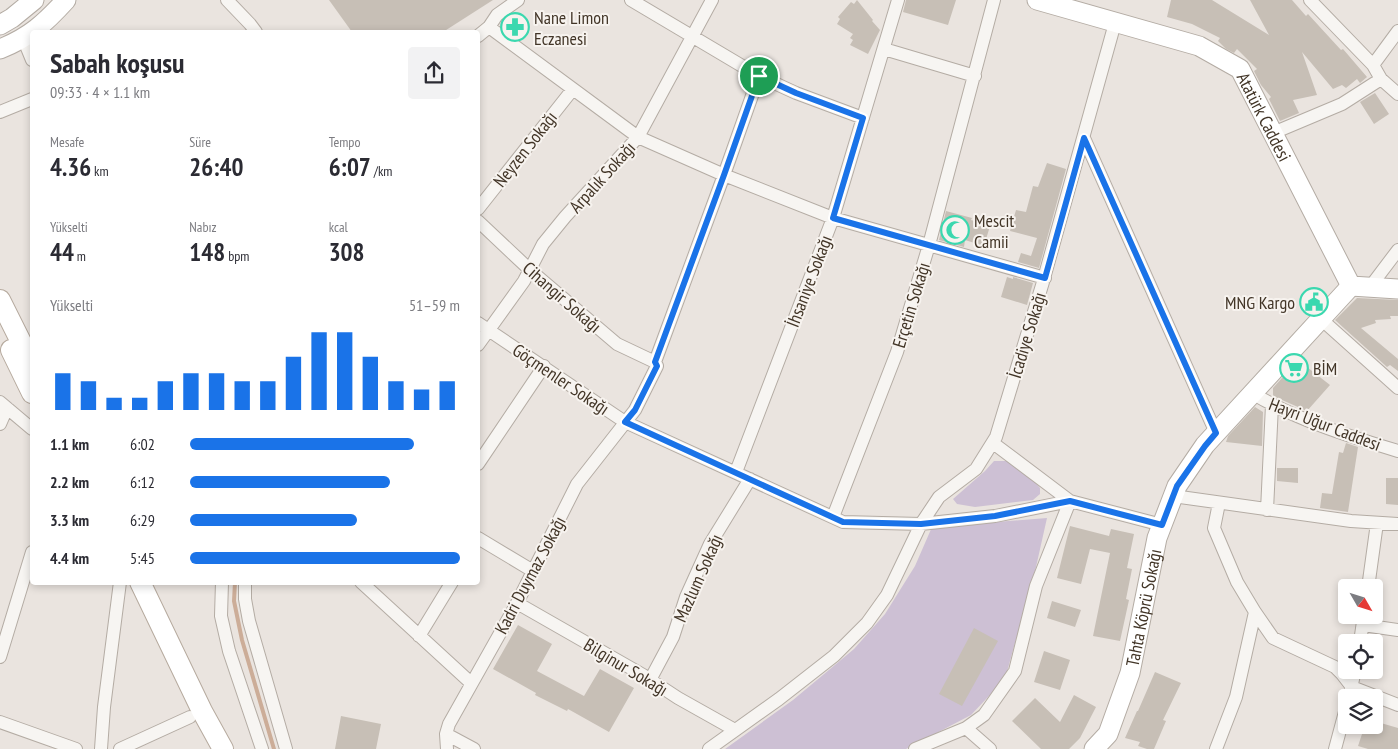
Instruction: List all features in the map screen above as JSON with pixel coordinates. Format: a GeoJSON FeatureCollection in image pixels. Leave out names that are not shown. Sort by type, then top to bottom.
{"type":"FeatureCollection","features":[{"type":"Feature","properties":{"kind":"main road"},"geometry":{"type":"LineString","coordinates":[[0,24],[12,18],[34,0]]}},
{"type":"Feature","properties":{"kind":"main road"},"geometry":{"type":"LineString","coordinates":[[0,38],[23,24],[50,0]]}},
{"type":"Feature","properties":{"kind":"main road"},"geometry":{"type":"LineString","coordinates":[[36,30],[66,0]]}},
{"type":"Feature","properties":{"kind":"main road","name":"Atatürk Caddesi"},"geometry":{"type":"LineString","coordinates":[[1037,0],[1199,46],[1240,69],[1273,133],[1360,287]]}},
{"type":"Feature","properties":{"kind":"main road"},"geometry":{"type":"LineString","coordinates":[[0,49],[30,34]]}},
{"type":"Feature","properties":{"kind":"main road"},"geometry":{"type":"LineString","coordinates":[[1360,287],[1398,289]]}},
{"type":"Feature","properties":{"kind":"main road","name":"Tahta Köprü Sokağı"},"geometry":{"type":"LineString","coordinates":[[1094,749],[1108,734],[1130,673],[1157,538],[1177,486],[1216,433],[1321,319],[1360,287]]}},
{"type":"Feature","properties":{"kind":"main road"},"geometry":{"type":"LineString","coordinates":[[0,300],[30,360]]}},
{"type":"Feature","properties":{"kind":"main road"},"geometry":{"type":"LineString","coordinates":[[0,328],[30,389]]}},
{"type":"Feature","properties":{"kind":"main road"},"geometry":{"type":"LineString","coordinates":[[127,585],[190,717],[208,749]]}},
{"type":"Feature","properties":{"kind":"main road"},"geometry":{"type":"LineString","coordinates":[[141,585],[223,749]]}},
{"type":"Feature","properties":{"kind":"street"},"geometry":{"type":"LineString","coordinates":[[227,0],[254,30]]}},
{"type":"Feature","properties":{"kind":"street"},"geometry":{"type":"LineString","coordinates":[[480,34],[489,27],[496,16],[518,0]]}},
{"type":"Feature","properties":{"kind":"street"},"geometry":{"type":"LineString","coordinates":[[631,0],[759,76],[796,93],[863,118]]}},
{"type":"Feature","properties":{"kind":"street","name":"Arpalık Sokağı"},"geometry":{"type":"LineString","coordinates":[[483,326],[524,281],[543,244],[554,229],[638,137],[712,0]]}},
{"type":"Feature","properties":{"kind":"street","name":"İhsaniye Sokağı"},"geometry":{"type":"LineString","coordinates":[[736,472],[833,218],[898,0]]}},
{"type":"Feature","properties":{"kind":"street","name":"Erçetin Sokağı"},"geometry":{"type":"LineString","coordinates":[[833,517],[896,352],[929,245],[994,0]]}},
{"type":"Feature","properties":{"kind":"street"},"geometry":{"type":"LineString","coordinates":[[1310,0],[1373,65],[1381,79],[1398,94]]}},
{"type":"Feature","properties":{"kind":"street","name":"İcadiye Sokağı"},"geometry":{"type":"LineString","coordinates":[[709,749],[779,699],[834,656],[867,623],[887,595],[921,524],[939,497],[976,469],[992,443],[999,428],[1045,278],[1115,23]]}},
{"type":"Feature","properties":{"kind":"street"},"geometry":{"type":"LineString","coordinates":[[489,27],[638,137],[724,175],[833,218],[1045,278]]}},
{"type":"Feature","properties":{"kind":"street"},"geometry":{"type":"LineString","coordinates":[[1373,65],[1398,31]]}},
{"type":"Feature","properties":{"kind":"street"},"geometry":{"type":"LineString","coordinates":[[23,38],[30,55]]}},
{"type":"Feature","properties":{"kind":"street"},"geometry":{"type":"LineString","coordinates":[[884,49],[975,76]]}},
{"type":"Feature","properties":{"kind":"street","name":"Kadri Duymaz Sokağı"},"geometry":{"type":"LineString","coordinates":[[447,749],[446,734],[449,724],[517,603],[577,484],[635,410],[657,366],[655,362],[759,76]]}},
{"type":"Feature","properties":{"kind":"street"},"geometry":{"type":"LineString","coordinates":[[1273,133],[1342,104],[1381,79]]}},
{"type":"Feature","properties":{"kind":"street","name":"Neyzen Sokağı"},"geometry":{"type":"LineString","coordinates":[[480,207],[573,89]]}},
{"type":"Feature","properties":{"kind":"street"},"geometry":{"type":"LineString","coordinates":[[0,112],[30,100]]}},
{"type":"Feature","properties":{"kind":"street"},"geometry":{"type":"LineString","coordinates":[[1084,138],[1216,433]]}},
{"type":"Feature","properties":{"kind":"street","name":"Cihangir Sokağı"},"geometry":{"type":"LineString","coordinates":[[480,224],[530,270],[617,344],[655,362]]}},
{"type":"Feature","properties":{"kind":"street","name":"Tahta Köprü Sokağı"},"geometry":{"type":"LineString","coordinates":[[1360,287],[1398,250]]}},
{"type":"Feature","properties":{"kind":"street"},"geometry":{"type":"LineString","coordinates":[[1321,319],[1398,388]]}},
{"type":"Feature","properties":{"kind":"street","name":"Göçmenler Sokağı"},"geometry":{"type":"LineString","coordinates":[[483,326],[625,422],[843,522],[921,524],[995,516],[1070,501],[1162,525]]}},
{"type":"Feature","properties":{"kind":"street"},"geometry":{"type":"LineString","coordinates":[[480,461],[544,366]]}},
{"type":"Feature","properties":{"kind":"street","name":"Hayri Uğur Caddesi"},"geometry":{"type":"LineString","coordinates":[[1252,394],[1272,406],[1347,436],[1398,451]]}},
{"type":"Feature","properties":{"kind":"street"},"geometry":{"type":"LineString","coordinates":[[0,424],[4,405],[30,427]]}},
{"type":"Feature","properties":{"kind":"street"},"geometry":{"type":"LineString","coordinates":[[1267,510],[1272,406]]}},
{"type":"Feature","properties":{"kind":"street"},"geometry":{"type":"LineString","coordinates":[[915,749],[966,728],[984,715],[1015,671],[1036,586],[1070,501],[992,443]]}},
{"type":"Feature","properties":{"kind":"street","name":"Mazlum Sokağı"},"geometry":{"type":"LineString","coordinates":[[650,680],[673,637],[686,597],[710,544],[750,479]]}},
{"type":"Feature","properties":{"kind":"street"},"geometry":{"type":"LineString","coordinates":[[1173,496],[1351,521],[1398,524]]}},
{"type":"Feature","properties":{"kind":"street"},"geometry":{"type":"LineString","coordinates":[[1219,503],[1214,528],[1237,582],[1273,638],[1335,668],[1342,674],[1350,689]]}},
{"type":"Feature","properties":{"kind":"street"},"geometry":{"type":"LineString","coordinates":[[1369,579],[1377,523]]}},
{"type":"Feature","properties":{"kind":"street"},"geometry":{"type":"LineString","coordinates":[[480,540],[533,571]]}},
{"type":"Feature","properties":{"kind":"street"},"geometry":{"type":"LineString","coordinates":[[0,657],[30,559]]}},
{"type":"Feature","properties":{"kind":"street"},"geometry":{"type":"LineString","coordinates":[[101,749],[104,707],[120,585]]}},
{"type":"Feature","properties":{"kind":"street"},"geometry":{"type":"LineString","coordinates":[[222,585],[221,616],[229,651],[262,749]]}},
{"type":"Feature","properties":{"kind":"street"},"geometry":{"type":"LineString","coordinates":[[245,585],[245,599],[249,620],[286,749]]}},
{"type":"Feature","properties":{"kind":"street"},"geometry":{"type":"LineString","coordinates":[[364,585],[471,683]]}},
{"type":"Feature","properties":{"kind":"street"},"geometry":{"type":"LineString","coordinates":[[419,636],[450,585]]}},
{"type":"Feature","properties":{"kind":"street","name":"Bilginur Sokağı"},"geometry":{"type":"LineString","coordinates":[[517,603],[735,730]]}},
{"type":"Feature","properties":{"kind":"street"},"geometry":{"type":"LineString","coordinates":[[1216,749],[1236,697],[1255,612]]}},
{"type":"Feature","properties":{"kind":"street"},"geometry":{"type":"LineString","coordinates":[[1377,624],[1398,630]]}},
{"type":"Feature","properties":{"kind":"street"},"geometry":{"type":"LineString","coordinates":[[1383,701],[1398,705]]}},
{"type":"Feature","properties":{"kind":"street"},"geometry":{"type":"LineString","coordinates":[[120,749],[190,717]]}},
{"type":"Feature","properties":{"kind":"street"},"geometry":{"type":"LineString","coordinates":[[0,722],[76,749]]}},
{"type":"Feature","properties":{"kind":"street"},"geometry":{"type":"LineString","coordinates":[[966,728],[990,749]]}},
{"type":"Feature","properties":{"kind":"street"},"geometry":{"type":"LineString","coordinates":[[446,734],[474,749]]}},
{"type":"Feature","properties":{"kind":"street"},"geometry":{"type":"LineString","coordinates":[[1335,749],[1339,734]]}},
{"type":"Feature","properties":{"kind":"shaded area"},"geometry":{"type":"Polygon","coordinates":[[[994,461],[1007,461],[1034,481],[1040,488],[1040,494],[1033,500],[975,507],[957,504],[953,499],[994,461]]]}},
{"type":"Feature","properties":{"kind":"shaded area"},"geometry":{"type":"Polygon","coordinates":[[[1047,518],[1036,567],[1005,679],[971,715],[906,749],[725,749],[793,700],[854,649],[885,614],[915,566],[932,527],[1047,518]]]}},
{"type":"Feature","properties":{"kind":"building"},"geometry":{"type":"Polygon","coordinates":[[[329,0],[493,0],[446,30],[351,30],[329,0]]]}},
{"type":"Feature","properties":{"kind":"building"},"geometry":{"type":"Polygon","coordinates":[[[857,0],[880,30],[868,54],[850,45],[853,40],[850,38],[853,34],[837,24],[840,19],[838,17],[851,2],[854,4],[857,0]]]}},
{"type":"Feature","properties":{"kind":"building"},"geometry":{"type":"Polygon","coordinates":[[[906,0],[956,0],[948,25],[903,12],[906,0]]]}},
{"type":"Feature","properties":{"kind":"building"},"geometry":{"type":"Polygon","coordinates":[[[1171,0],[1212,0],[1269,35],[1250,0],[1292,0],[1306,16],[1308,14],[1341,50],[1343,49],[1367,77],[1360,83],[1357,79],[1346,88],[1342,85],[1333,89],[1302,52],[1317,95],[1293,100],[1299,113],[1280,121],[1269,99],[1271,97],[1261,85],[1254,71],[1257,69],[1237,49],[1234,53],[1226,49],[1218,41],[1220,38],[1192,24],[1167,17],[1171,0]]]}},
{"type":"Feature","properties":{"kind":"building"},"geometry":{"type":"Polygon","coordinates":[[[1375,93],[1389,114],[1374,124],[1360,102],[1375,93]]]}},
{"type":"Feature","properties":{"kind":"building"},"geometry":{"type":"Polygon","coordinates":[[[1047,163],[1066,169],[1039,268],[1018,262],[1021,253],[1031,256],[1037,238],[1010,231],[1016,210],[1026,212],[1033,186],[1038,187],[1047,163]]]}},
{"type":"Feature","properties":{"kind":"building","name":"Mescit Camii"},"geometry":{"type":"Polygon","coordinates":[[[946,211],[972,218],[971,220],[990,226],[984,246],[965,240],[964,247],[939,240],[946,211]]]}},
{"type":"Feature","properties":{"kind":"building"},"geometry":{"type":"Polygon","coordinates":[[[1007,277],[1033,283],[1027,305],[1001,297],[1007,277]]]}},
{"type":"Feature","properties":{"kind":"building"},"geometry":{"type":"Polygon","coordinates":[[[1357,298],[1398,300],[1398,316],[1390,316],[1391,319],[1375,320],[1376,323],[1361,328],[1398,359],[1398,371],[1390,365],[1387,367],[1335,320],[1357,298]]]}},
{"type":"Feature","properties":{"kind":"building"},"geometry":{"type":"Polygon","coordinates":[[[1298,360],[1330,385],[1307,411],[1273,396],[1273,388],[1298,360]]]}},
{"type":"Feature","properties":{"kind":"building"},"geometry":{"type":"Polygon","coordinates":[[[1255,407],[1263,412],[1262,446],[1226,442],[1228,436],[1255,407]]]}},
{"type":"Feature","properties":{"kind":"building"},"geometry":{"type":"Polygon","coordinates":[[[1346,443],[1358,447],[1348,512],[1320,508],[1322,493],[1332,494],[1339,452],[1343,453],[1346,443]]]}},
{"type":"Feature","properties":{"kind":"building"},"geometry":{"type":"Polygon","coordinates":[[[1277,468],[1298,468],[1298,483],[1277,481],[1277,468]]]}},
{"type":"Feature","properties":{"kind":"building"},"geometry":{"type":"Polygon","coordinates":[[[1386,478],[1398,478],[1398,505],[1386,504],[1386,478]]]}},
{"type":"Feature","properties":{"kind":"building"},"geometry":{"type":"Polygon","coordinates":[[[1070,526],[1109,536],[1111,529],[1134,534],[1127,568],[1132,569],[1126,599],[1129,600],[1120,641],[1093,636],[1110,553],[1090,549],[1081,584],[1057,578],[1070,526]]]}},
{"type":"Feature","properties":{"kind":"building"},"geometry":{"type":"Polygon","coordinates":[[[1052,601],[1081,610],[1075,627],[1047,618],[1052,601]]]}},
{"type":"Feature","properties":{"kind":"building"},"geometry":{"type":"Polygon","coordinates":[[[518,625],[552,644],[537,671],[584,696],[600,669],[634,688],[609,732],[568,709],[567,711],[535,695],[536,693],[493,669],[518,625]]]}},
{"type":"Feature","properties":{"kind":"building"},"geometry":{"type":"Polygon","coordinates":[[[974,628],[998,641],[962,706],[939,694],[974,628]]]}},
{"type":"Feature","properties":{"kind":"building"},"geometry":{"type":"Polygon","coordinates":[[[1044,651],[1070,660],[1060,690],[1034,682],[1044,651]]]}},
{"type":"Feature","properties":{"kind":"building"},"geometry":{"type":"Polygon","coordinates":[[[1155,672],[1181,683],[1163,720],[1166,721],[1154,749],[1147,749],[1138,746],[1140,742],[1125,738],[1155,672]]]}},
{"type":"Feature","properties":{"kind":"building"},"geometry":{"type":"Polygon","coordinates":[[[1074,695],[1096,707],[1080,738],[1069,749],[1041,749],[1012,721],[1035,698],[1060,722],[1074,695]]]}},
{"type":"Feature","properties":{"kind":"building"},"geometry":{"type":"Polygon","coordinates":[[[341,716],[381,724],[376,749],[335,749],[341,716]]]}},
{"type":"Feature","properties":{"kind":"building"},"geometry":{"type":"Polygon","coordinates":[[[1383,724],[1398,728],[1398,749],[1368,749],[1358,746],[1362,734],[1383,734],[1383,724]]]}},
{"type":"Feature","properties":{"kind":"waterway"},"geometry":{"type":"LineString","coordinates":[[235,585],[234,601],[242,640],[274,749]]}},
{"type":"Feature","properties":{"kind":"place","name":"Nane Limon Eczanesi"},"geometry":{"type":"Point","coordinates":[515,27]}},
{"type":"Feature","properties":{"kind":"place","name":"Mescit Camii"},"geometry":{"type":"Point","coordinates":[955,230]}},
{"type":"Feature","properties":{"kind":"place","name":"MNG Kargo"},"geometry":{"type":"Point","coordinates":[1314,302]}},
{"type":"Feature","properties":{"kind":"place","name":"BİM"},"geometry":{"type":"Point","coordinates":[1294,368]}},
{"type":"Feature","properties":{"kind":"route"},"geometry":{"type":"LineString","coordinates":[[759,76],[796,93],[863,118],[833,218],[1045,278],[1084,138],[1216,433],[1177,486],[1162,525],[1070,501],[995,516],[921,524],[843,522],[625,422],[635,410],[657,366],[655,362],[759,76]]}}]}
